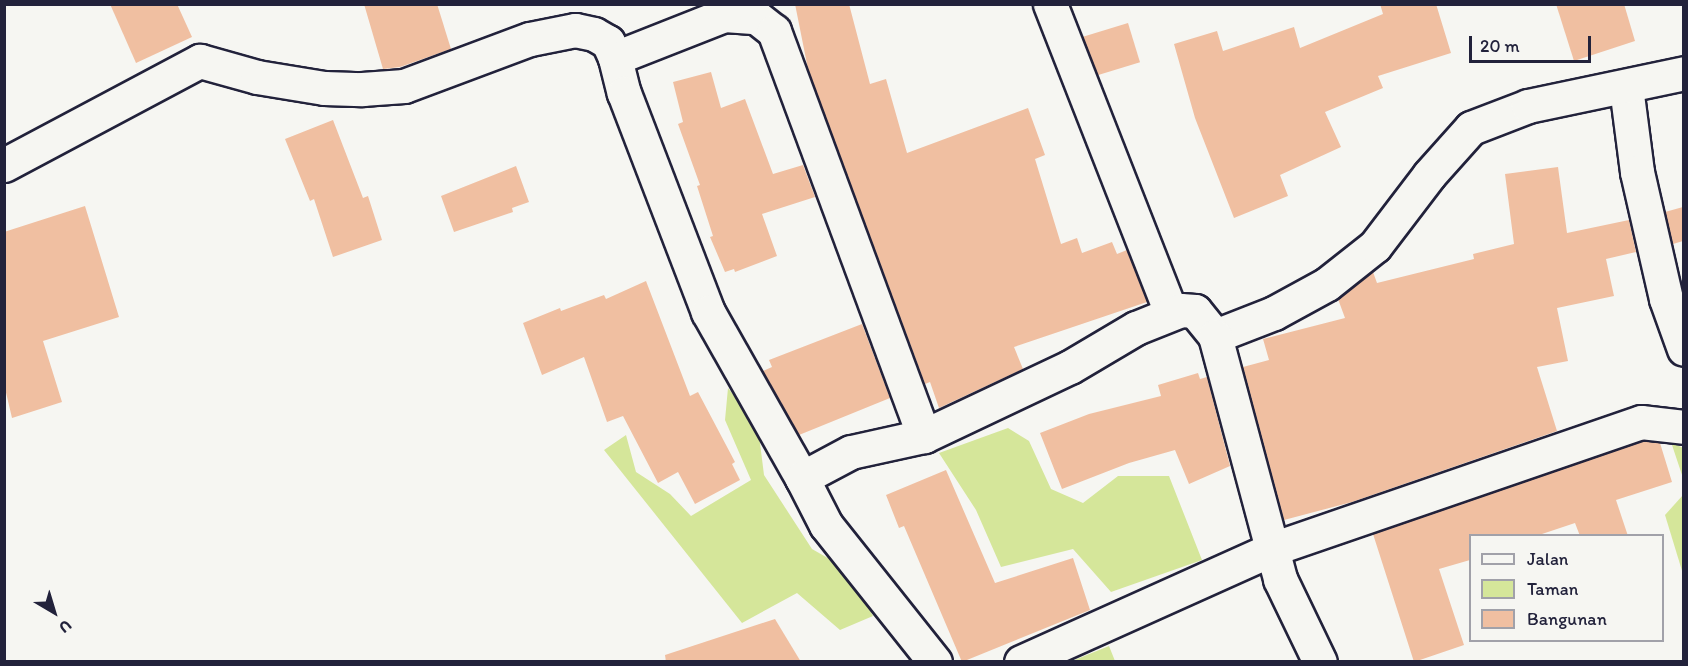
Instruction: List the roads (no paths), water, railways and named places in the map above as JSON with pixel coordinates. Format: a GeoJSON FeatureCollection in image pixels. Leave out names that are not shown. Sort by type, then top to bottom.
{"type":"FeatureCollection","features":[{"type":"Feature","properties":{"kind":"street"},"geometry":{"type":"LineString","coordinates":[[1050,4],[1171,312]]}},
{"type":"Feature","properties":{"kind":"street"},"geometry":{"type":"LineString","coordinates":[[615,58],[724,15],[756,17],[774,31],[924,436]]}},
{"type":"Feature","properties":{"kind":"street"},"geometry":{"type":"LineString","coordinates":[[4,165],[200,61],[258,77],[324,88],[363,89],[404,86],[530,39],[575,30],[594,34],[608,42],[615,58],[624,93],[708,312],[826,525],[935,662]]}},
{"type":"Feature","properties":{"kind":"street"},"geometry":{"type":"LineString","coordinates":[[1215,336],[1274,313],[1327,284],[1375,246],[1429,175],[1471,128],[1528,106],[1626,87],[1683,73]]}},
{"type":"Feature","properties":{"kind":"street"},"geometry":{"type":"LineString","coordinates":[[1626,87],[1637,172],[1666,299],[1683,348]]}},
{"type":"Feature","properties":{"kind":"street"},"geometry":{"type":"LineString","coordinates":[[802,478],[851,452],[924,436],[1070,367],[1171,312],[1195,311],[1215,336],[1280,579],[1320,662]]}},
{"type":"Feature","properties":{"kind":"street"},"geometry":{"type":"LineString","coordinates":[[1020,662],[1272,549],[1641,422],[1683,427]]}}]}
